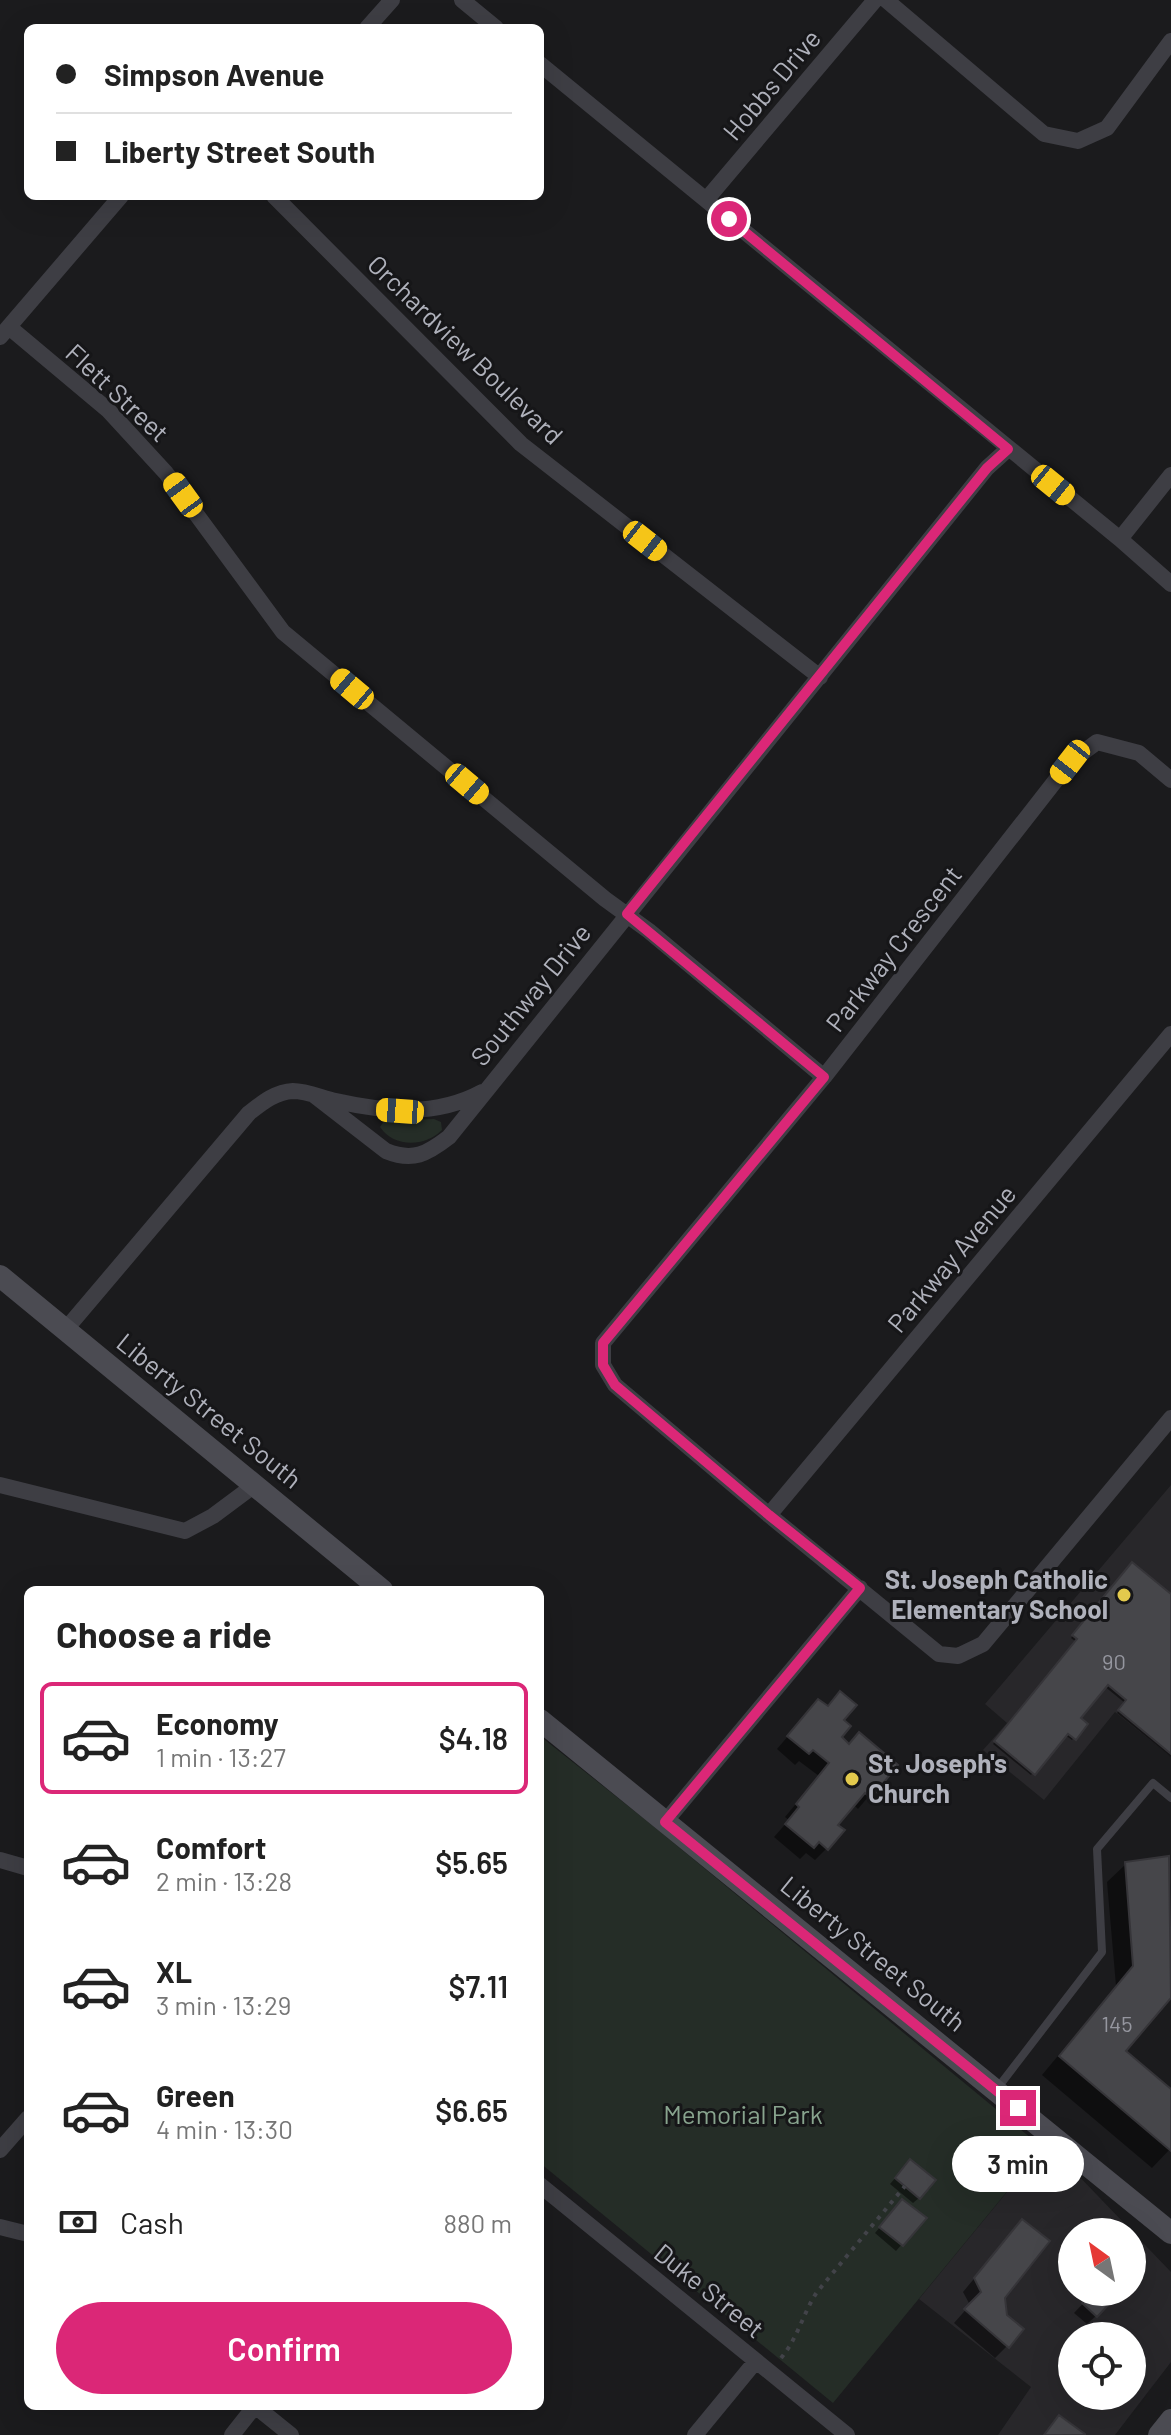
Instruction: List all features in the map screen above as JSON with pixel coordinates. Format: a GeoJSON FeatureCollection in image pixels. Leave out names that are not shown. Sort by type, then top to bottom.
{"type":"FeatureCollection","features":[{"type":"Feature","properties":{"kind":"main road","name":"Liberty Street South"},"geometry":{"type":"LineString","coordinates":[[0,1276],[377,1586]]}},
{"type":"Feature","properties":{"kind":"main road","name":"Liberty Street South"},"geometry":{"type":"LineString","coordinates":[[544,1723],[1171,2233]]}},
{"type":"Feature","properties":{"kind":"main road"},"geometry":{"type":"LineString","coordinates":[[1159,2435],[1171,2420]]}},
{"type":"Feature","properties":{"kind":"street"},"geometry":{"type":"LineString","coordinates":[[371,24],[392,0]]}},
{"type":"Feature","properties":{"kind":"street"},"geometry":{"type":"LineString","coordinates":[[462,0],[491,24]]}},
{"type":"Feature","properties":{"kind":"street","name":"Hobbs Drive"},"geometry":{"type":"LineString","coordinates":[[706,200],[875,0]]}},
{"type":"Feature","properties":{"kind":"street"},"geometry":{"type":"LineString","coordinates":[[886,0],[1044,134],[1078,141],[1107,128],[1171,41]]}},
{"type":"Feature","properties":{"kind":"street"},"geometry":{"type":"LineString","coordinates":[[544,67],[1171,584]]}},
{"type":"Feature","properties":{"kind":"street"},"geometry":{"type":"LineString","coordinates":[[4,332],[118,200]]}},
{"type":"Feature","properties":{"kind":"street","name":"Orchardview Boulevard"},"geometry":{"type":"LineString","coordinates":[[278,200],[521,444],[820,677]]}},
{"type":"Feature","properties":{"kind":"street","name":"Flett Street"},"geometry":{"type":"LineString","coordinates":[[4,332],[108,410],[166,473],[283,632],[824,1077]]}},
{"type":"Feature","properties":{"kind":"street","name":"Southway Drive"},"geometry":{"type":"LineString","coordinates":[[315,1096],[386,1151],[408,1158],[422,1155],[449,1137],[987,468],[1008,449]]}},
{"type":"Feature","properties":{"kind":"street"},"geometry":{"type":"LineString","coordinates":[[1120,539],[1171,475]]}},
{"type":"Feature","properties":{"kind":"street","name":"Parkway Crescent"},"geometry":{"type":"LineString","coordinates":[[1171,780],[1139,753],[1097,742],[1070,762],[824,1077],[603,1343],[603,1365],[615,1385],[939,1654],[958,1656],[983,1644],[1171,1418]]}},
{"type":"Feature","properties":{"kind":"street","name":"Parkway Avenue"},"geometry":{"type":"LineString","coordinates":[[769,1515],[1171,1034]]}},
{"type":"Feature","properties":{"kind":"street","name":"Southway Drive"},"geometry":{"type":"LineString","coordinates":[[66,1329],[249,1113],[263,1102],[292,1091],[371,1109],[400,1111],[453,1104],[487,1089]]}},
{"type":"Feature","properties":{"kind":"street"},"geometry":{"type":"LineString","coordinates":[[0,1485],[185,1531],[213,1516],[256,1484]]}},
{"type":"Feature","properties":{"kind":"street"},"geometry":{"type":"LineString","coordinates":[[665,1822],[860,1588]]}},
{"type":"Feature","properties":{"kind":"street"},"geometry":{"type":"LineString","coordinates":[[0,1860],[24,1867]]}},
{"type":"Feature","properties":{"kind":"street"},"geometry":{"type":"LineString","coordinates":[[0,2150],[24,2123]]}},
{"type":"Feature","properties":{"kind":"street","name":"Duke Street"},"geometry":{"type":"LineString","coordinates":[[544,2188],[847,2435]]}},
{"type":"Feature","properties":{"kind":"street"},"geometry":{"type":"LineString","coordinates":[[0,2227],[24,2233]]}},
{"type":"Feature","properties":{"kind":"street"},"geometry":{"type":"LineString","coordinates":[[695,2435],[756,2361]]}},
{"type":"Feature","properties":{"kind":"street"},"geometry":{"type":"LineString","coordinates":[[232,2435],[252,2410]]}},
{"type":"Feature","properties":{"kind":"street"},"geometry":{"type":"LineString","coordinates":[[260,2410],[291,2435]]}},
{"type":"Feature","properties":{"kind":"lane"},"geometry":{"type":"LineString","coordinates":[[996,2090],[1102,1952],[1097,1849],[1153,1783],[1171,1798]]}},
{"type":"Feature","properties":{"kind":"path"},"geometry":{"type":"LineString","coordinates":[[780,2360],[791,2346],[817,2292],[905,2186]]}},
{"type":"Feature","properties":{"kind":"shaded area","name":"St. Joseph Catholic Elementary School"},"geometry":{"type":"Polygon","coordinates":[[[1171,1485],[1171,1757],[1115,1712],[1044,1800],[983,1750],[1007,1723],[985,1704],[1171,1485]]]}},
{"type":"Feature","properties":{"kind":"shaded area"},"geometry":{"type":"Polygon","coordinates":[[[1043,2148],[1074,2171],[1119,2218],[1058,2218],[1058,2306],[1146,2306],[1146,2246],[1171,2272],[1171,2362],[1146,2395],[1146,2322],[1058,2322],[1058,2410],[1134,2410],[1115,2435],[998,2435],[1031,2387],[919,2299],[1043,2148]]]}},
{"type":"Feature","properties":{"kind":"green space"},"geometry":{"type":"Polygon","coordinates":[[[434,1119],[441,1122],[442,1130],[419,1142],[393,1139],[380,1127],[384,1121],[434,1119]]]}},
{"type":"Feature","properties":{"kind":"green space","name":"Memorial Park"},"geometry":{"type":"Polygon","coordinates":[[[544,1739],[1043,2148],[833,2403],[544,2166],[544,1739]]]}},
{"type":"Feature","properties":{"kind":"building"},"geometry":{"type":"Polygon","coordinates":[[[1132,1562],[1171,1594],[1171,1754],[1118,1710],[1126,1700],[1108,1685],[1081,1718],[1088,1724],[1076,1740],[1068,1734],[1035,1775],[994,1741],[1077,1639],[1072,1635],[1132,1562]]]}},
{"type":"Feature","properties":{"kind":"building","name":"St. Joseph's Church"},"geometry":{"type":"Polygon","coordinates":[[[840,1691],[857,1705],[844,1720],[851,1726],[842,1737],[849,1744],[859,1732],[898,1765],[871,1798],[865,1793],[838,1825],[845,1830],[828,1850],[819,1842],[814,1848],[785,1824],[799,1807],[796,1804],[829,1763],[813,1750],[809,1754],[787,1736],[818,1699],[828,1706],[840,1691]]]}},
{"type":"Feature","properties":{"kind":"building"},"geometry":{"type":"Polygon","coordinates":[[[1169,1856],[1171,1998],[1126,2051],[1171,2089],[1171,2151],[1059,2056],[1133,1966],[1125,1862],[1169,1856]]]}},
{"type":"Feature","properties":{"kind":"building"},"geometry":{"type":"Polygon","coordinates":[[[910,2159],[936,2180],[920,2199],[895,2178],[910,2159]]]}},
{"type":"Feature","properties":{"kind":"building"},"geometry":{"type":"Polygon","coordinates":[[[902,2199],[927,2218],[903,2246],[879,2227],[902,2199]]]}},
{"type":"Feature","properties":{"kind":"building"},"geometry":{"type":"Polygon","coordinates":[[[1022,2219],[1050,2241],[1005,2298],[1007,2315],[1024,2329],[1009,2348],[964,2309],[981,2292],[974,2278],[1022,2219]]]}},
{"type":"Feature","properties":{"kind":"building"},"geometry":{"type":"Polygon","coordinates":[[[1085,2306],[1107,2306],[1097,2317],[1085,2306]]]}},
{"type":"Feature","properties":{"kind":"building"},"geometry":{"type":"Polygon","coordinates":[[[1059,2415],[1085,2434],[1085,2435],[1044,2435],[1059,2415]]]}},
{"type":"Feature","properties":{"kind":"place","name":"St. Joseph Catholic Elementary School"},"geometry":{"type":"Point","coordinates":[1124,1595]}},
{"type":"Feature","properties":{"kind":"place","name":"St. Joseph's Church"},"geometry":{"type":"Point","coordinates":[852,1779]}},
{"type":"Feature","properties":{"kind":"route"},"geometry":{"type":"LineString","coordinates":[[729,219],[1008,449],[987,468],[627,914],[824,1077],[603,1343],[603,1365],[615,1385],[860,1588],[665,1822],[1018,2108]]}}]}
